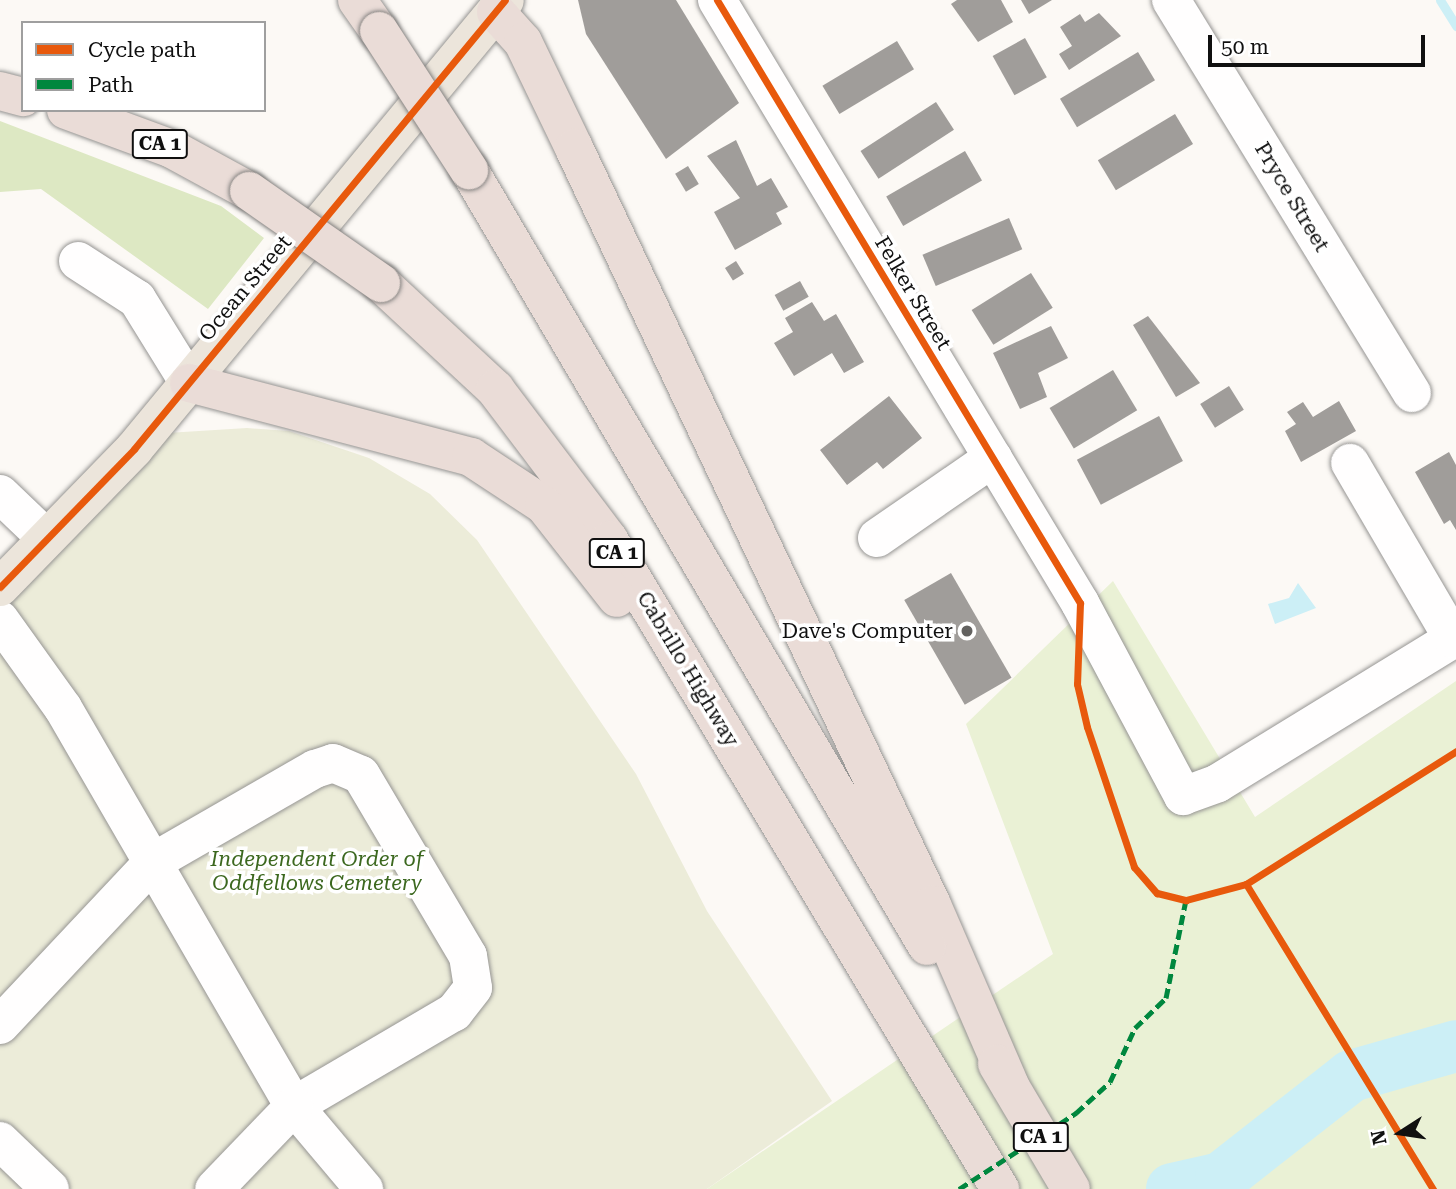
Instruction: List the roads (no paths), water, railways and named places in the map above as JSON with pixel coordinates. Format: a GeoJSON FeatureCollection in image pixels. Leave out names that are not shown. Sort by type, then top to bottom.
{"type":"FeatureCollection","features":[{"type":"Feature","properties":{"kind":"highway","name":"CA 1"},"geometry":{"type":"LineString","coordinates":[[357,0],[469,170],[1071,1189]]}},
{"type":"Feature","properties":{"kind":"highway"},"geometry":{"type":"LineString","coordinates":[[501,6],[523,42],[574,148],[932,905],[1010,1086]]}},
{"type":"Feature","properties":{"kind":"highway"},"geometry":{"type":"LineString","coordinates":[[0,91],[21,96]]}},
{"type":"Feature","properties":{"kind":"highway","name":"Cabrillo Highway"},"geometry":{"type":"LineString","coordinates":[[71,112],[172,149],[249,191],[381,283],[495,389],[574,489],[1000,1189]]}},
{"type":"Feature","properties":{"kind":"highway"},"geometry":{"type":"LineString","coordinates":[[189,383],[450,450],[528,491],[586,555],[803,862]]}},
{"type":"Feature","properties":{"kind":"main road","name":"Ocean Street"},"geometry":{"type":"LineString","coordinates":[[5,572],[46,537],[189,383],[501,6]]}},
{"type":"Feature","properties":{"kind":"street","name":"Felker Street"},"geometry":{"type":"LineString","coordinates":[[717,0],[1080,603],[1183,796],[1218,783],[1452,639],[1350,463]]}},
{"type":"Feature","properties":{"kind":"street","name":"Pryce Street"},"geometry":{"type":"LineString","coordinates":[[1171,0],[1412,393]]}},
{"type":"Feature","properties":{"kind":"street"},"geometry":{"type":"LineString","coordinates":[[78,261],[137,299],[189,383]]}},
{"type":"Feature","properties":{"kind":"street"},"geometry":{"type":"LineString","coordinates":[[877,538],[993,458]]}},
{"type":"Feature","properties":{"kind":"street"},"geometry":{"type":"LineString","coordinates":[[0,494],[46,537]]}},
{"type":"Feature","properties":{"kind":"street"},"geometry":{"type":"LineString","coordinates":[[0,620],[63,708],[294,1106],[364,1189]]}},
{"type":"Feature","properties":{"kind":"street"},"geometry":{"type":"LineString","coordinates":[[0,1025],[153,862],[333,764],[361,775],[396,830],[468,956],[473,988],[454,1012],[294,1106],[214,1189]]}},
{"type":"Feature","properties":{"kind":"street"},"geometry":{"type":"LineString","coordinates":[[0,1141],[50,1189]]}},
{"type":"Feature","properties":{"kind":"water"},"geometry":{"type":"Polygon","coordinates":[[[1298,583],[1316,608],[1275,624],[1268,604],[1289,598],[1298,583]]]}},
{"type":"Feature","properties":{"kind":"waterway"},"geometry":{"type":"LineString","coordinates":[[1440,0],[1456,26]]}},
{"type":"Feature","properties":{"kind":"waterway"},"geometry":{"type":"LineString","coordinates":[[1172,1189],[1221,1178],[1351,1076],[1456,1046]]}},
{"type":"Feature","properties":{"kind":"place","name":"Dave's Computer"},"geometry":{"type":"Point","coordinates":[967,631]}},
{"type":"Feature","properties":{"kind":"park label","name":"Independent Order of Oddfellows Cemetery"},"geometry":{"type":"Point","coordinates":[317,871]}}]}
